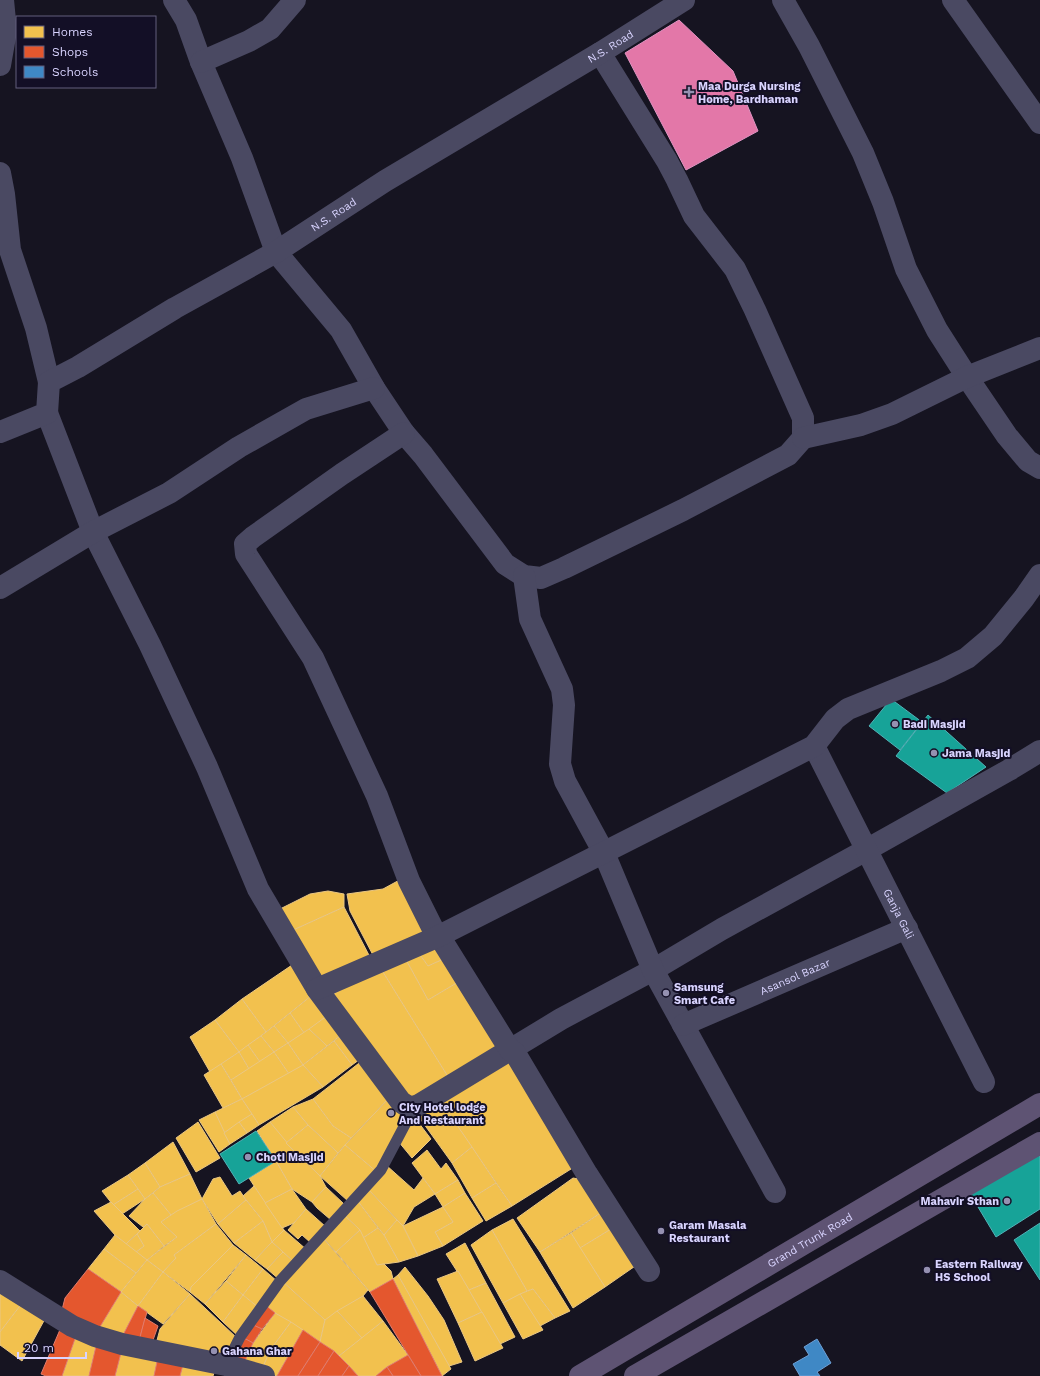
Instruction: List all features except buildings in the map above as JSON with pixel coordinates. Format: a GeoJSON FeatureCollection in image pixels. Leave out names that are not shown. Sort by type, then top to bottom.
{"type":"FeatureCollection","features":[{"type":"Feature","properties":{"kind":"main road","name":"Grand Trunk Road"},"geometry":{"type":"LineString","coordinates":[[580,1376],[1040,1104]]}},
{"type":"Feature","properties":{"kind":"main road"},"geometry":{"type":"LineString","coordinates":[[636,1376],[1040,1143]]}},
{"type":"Feature","properties":{"kind":"street"},"geometry":{"type":"LineString","coordinates":[[0,65],[6,31],[3,0]]}},
{"type":"Feature","properties":{"kind":"street"},"geometry":{"type":"LineString","coordinates":[[174,0],[186,20],[201,62],[242,158],[276,252],[341,330],[374,388],[404,433],[423,455],[505,564],[524,576],[541,578],[547,576],[683,510],[788,455],[803,438],[861,425],[892,414],[967,377],[1040,348]]}},
{"type":"Feature","properties":{"kind":"street"},"geometry":{"type":"LineString","coordinates":[[201,62],[249,41],[270,29],[295,0]]}},
{"type":"Feature","properties":{"kind":"street","name":"N.S. Road"},"geometry":{"type":"LineString","coordinates":[[49,382],[78,367],[175,308],[276,252],[385,181],[600,53],[684,0]]}},
{"type":"Feature","properties":{"kind":"street"},"geometry":{"type":"LineString","coordinates":[[783,0],[809,46],[864,153],[884,202],[906,269],[937,330],[1007,436],[1028,461],[1040,468]]}},
{"type":"Feature","properties":{"kind":"street"},"geometry":{"type":"LineString","coordinates":[[953,0],[1040,123]]}},
{"type":"Feature","properties":{"kind":"street"},"geometry":{"type":"LineString","coordinates":[[600,53],[667,161],[694,216],[735,269],[803,418],[803,438]]}},
{"type":"Feature","properties":{"kind":"street"},"geometry":{"type":"LineString","coordinates":[[0,172],[10,250],[36,328],[49,382],[47,413],[93,532],[150,645],[207,767],[258,889],[317,989],[401,1102],[410,1108],[419,1105],[561,1019],[653,970],[722,928],[868,849],[1040,751]]}},
{"type":"Feature","properties":{"kind":"street"},"geometry":{"type":"LineString","coordinates":[[0,588],[93,532],[169,492],[239,447],[306,409],[374,388]]}},
{"type":"Feature","properties":{"kind":"street"},"geometry":{"type":"LineString","coordinates":[[0,432],[47,413]]}},
{"type":"Feature","properties":{"kind":"street"},"geometry":{"type":"LineString","coordinates":[[404,433],[342,474],[253,537],[245,544],[246,554],[313,658],[377,796],[409,881],[437,937],[441,939],[510,1050],[515,1054],[587,1174],[649,1270]]}},
{"type":"Feature","properties":{"kind":"street"},"geometry":{"type":"LineString","coordinates":[[317,989],[437,937],[814,746],[835,719],[848,709],[941,671],[967,658],[993,636],[1024,598],[1040,575]]}},
{"type":"Feature","properties":{"kind":"street"},"geometry":{"type":"LineString","coordinates":[[524,576],[530,619],[562,688],[564,705],[560,764],[565,781],[604,853],[653,970],[775,1192]]}},
{"type":"Feature","properties":{"kind":"street","name":"Ganja Gali"},"geometry":{"type":"LineString","coordinates":[[814,746],[868,849],[984,1082]]}},
{"type":"Feature","properties":{"kind":"street","name":"Asansol Bazar"},"geometry":{"type":"LineString","coordinates":[[684,1025],[907,928]]}},
{"type":"Feature","properties":{"kind":"street"},"geometry":{"type":"LineString","coordinates":[[0,1281],[72,1326],[95,1336],[122,1344],[226,1365],[264,1376]]}},
{"type":"Feature","properties":{"kind":"lane"},"geometry":{"type":"LineString","coordinates":[[226,1365],[240,1337],[280,1282],[381,1170],[409,1118],[410,1108]]}},
{"type":"Feature","properties":{"kind":"place","name":"Maa Durga Nursing Home, Bardhaman"},"geometry":{"type":"Point","coordinates":[689,92]}},
{"type":"Feature","properties":{"kind":"place","name":"Badi Masjid"},"geometry":{"type":"Point","coordinates":[895,724]}},
{"type":"Feature","properties":{"kind":"place","name":"Jama Masjid"},"geometry":{"type":"Point","coordinates":[934,753]}},
{"type":"Feature","properties":{"kind":"place","name":"Samsung Smart Cafe"},"geometry":{"type":"Point","coordinates":[666,993]}},
{"type":"Feature","properties":{"kind":"place","name":"City Hotel lodge And Restaurant"},"geometry":{"type":"Point","coordinates":[391,1113]}},
{"type":"Feature","properties":{"kind":"place","name":"Choti Masjid"},"geometry":{"type":"Point","coordinates":[248,1157]}},
{"type":"Feature","properties":{"kind":"place","name":"Mahavir Sthan"},"geometry":{"type":"Point","coordinates":[1007,1201]}},
{"type":"Feature","properties":{"kind":"place","name":"Garam Masala Restaurant"},"geometry":{"type":"Point","coordinates":[661,1231]}},
{"type":"Feature","properties":{"kind":"place","name":"Eastern Railway HS School"},"geometry":{"type":"Point","coordinates":[927,1270]}},
{"type":"Feature","properties":{"kind":"place","name":"Gahana Ghar"},"geometry":{"type":"Point","coordinates":[214,1351]}}]}
